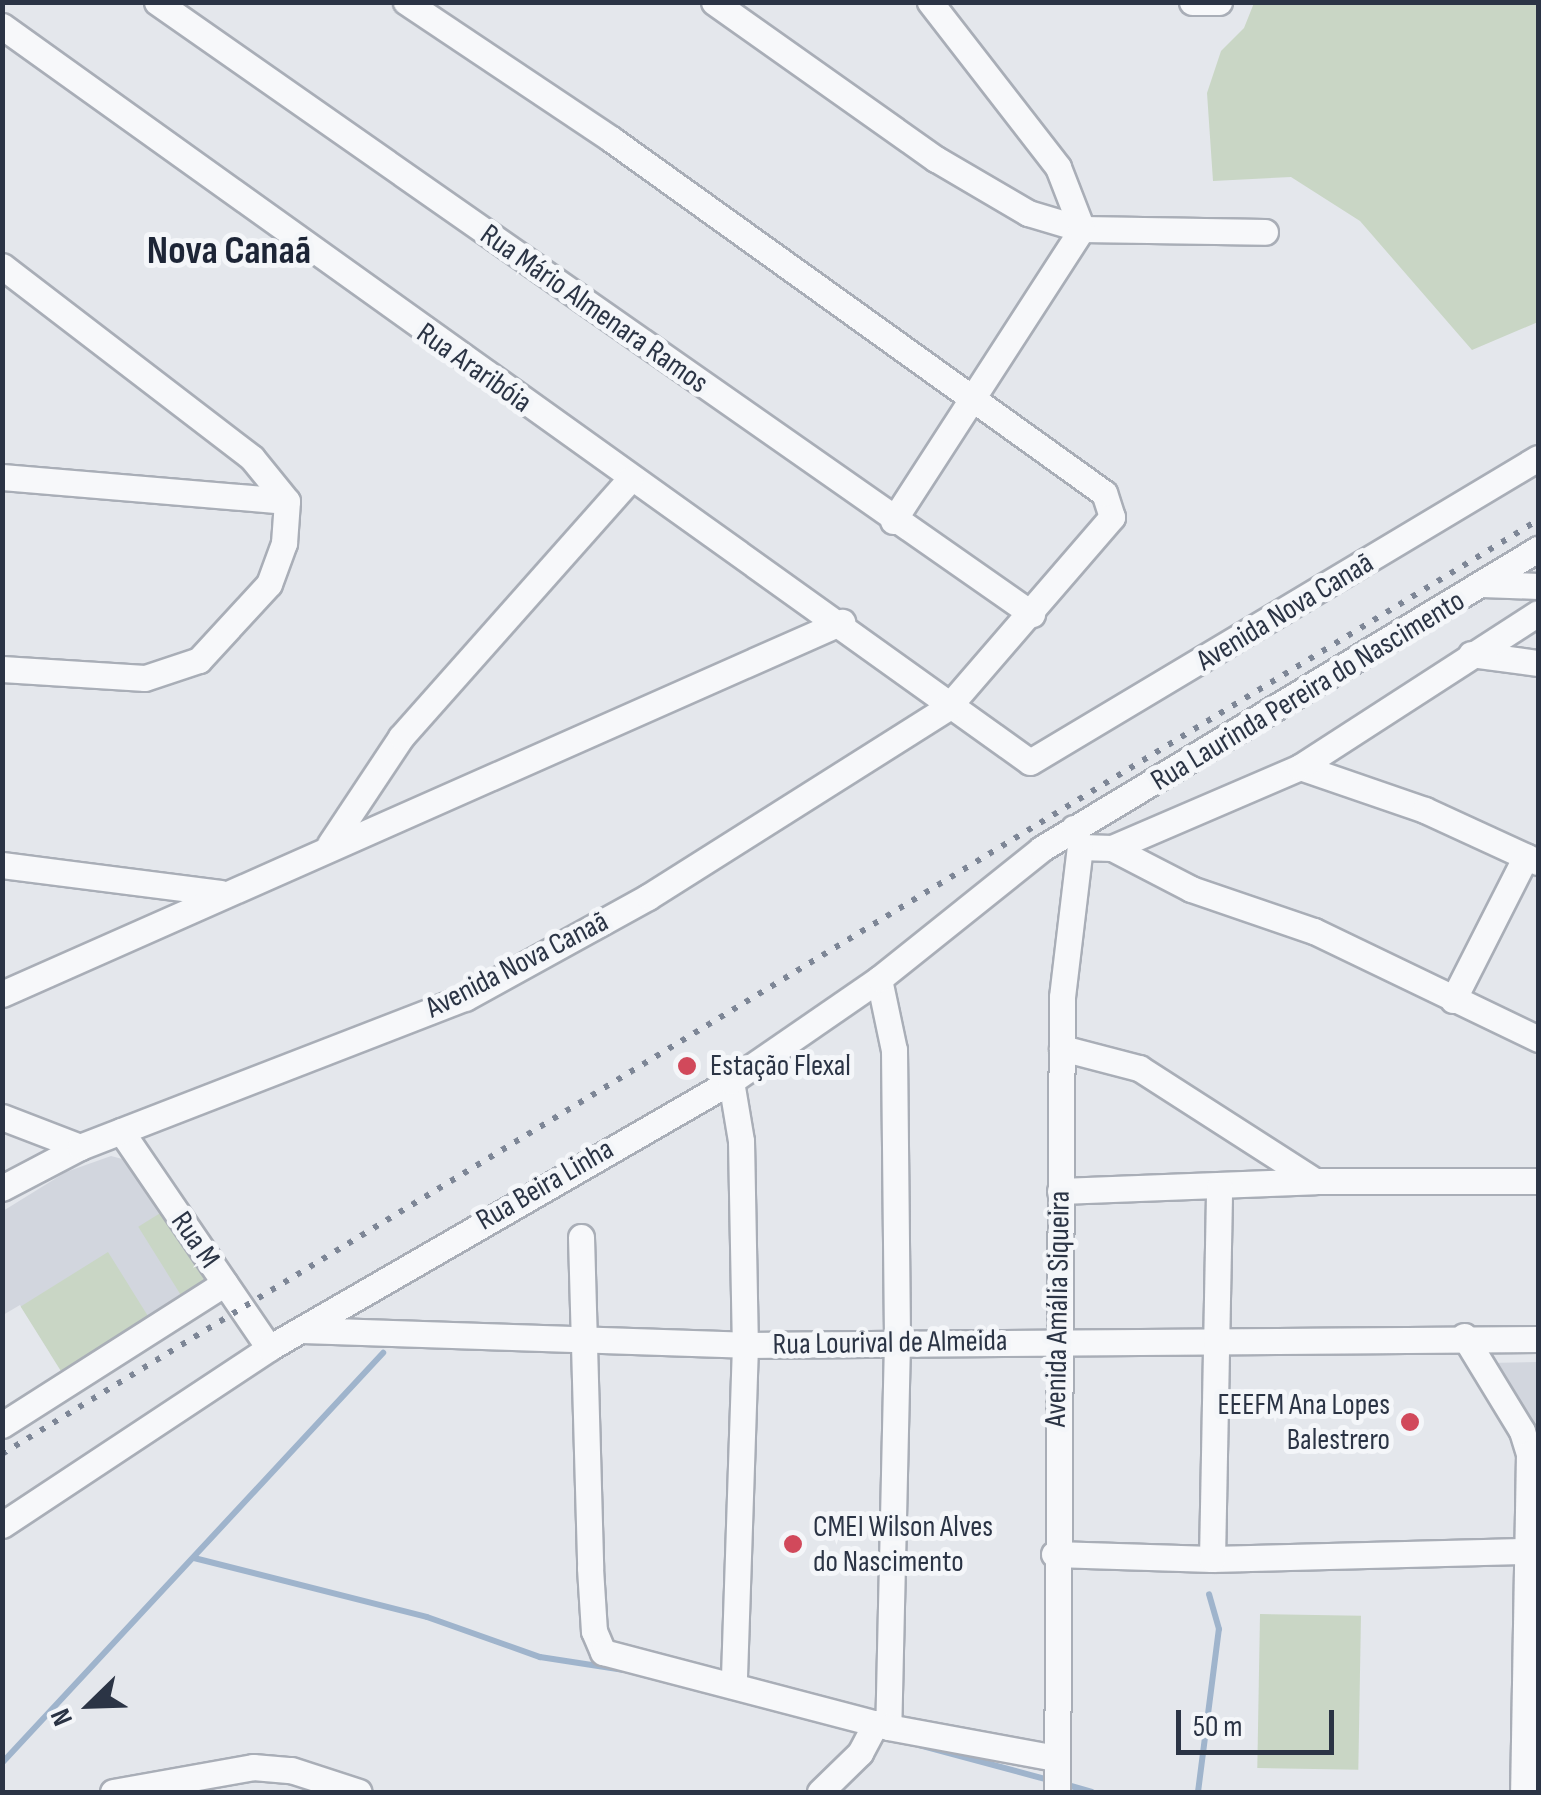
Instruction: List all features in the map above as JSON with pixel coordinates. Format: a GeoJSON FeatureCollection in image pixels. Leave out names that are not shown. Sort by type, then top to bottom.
{"type":"FeatureCollection","features":[{"type":"Feature","properties":{"kind":"street","name":"Rua Mário Almenara Ramos"},"geometry":{"type":"LineString","coordinates":[[157,2],[893,521],[1032,614]]}},
{"type":"Feature","properties":{"kind":"street"},"geometry":{"type":"LineString","coordinates":[[406,2],[610,139],[972,398]]}},
{"type":"Feature","properties":{"kind":"street"},"geometry":{"type":"LineString","coordinates":[[714,2],[968,179],[1028,212],[1082,229],[1265,232]]}},
{"type":"Feature","properties":{"kind":"street"},"geometry":{"type":"LineString","coordinates":[[930,2],[1058,167],[1082,229]]}},
{"type":"Feature","properties":{"kind":"street","name":"Rua Araribóia"},"geometry":{"type":"LineString","coordinates":[[2,26],[14,50],[842,622],[948,707],[1030,762]]}},
{"type":"Feature","properties":{"kind":"street"},"geometry":{"type":"LineString","coordinates":[[893,521],[1082,229]]}},
{"type":"Feature","properties":{"kind":"street"},"geometry":{"type":"LineString","coordinates":[[2,266],[252,458],[286,502],[284,544],[269,584],[199,660],[144,678],[2,669]]}},
{"type":"Feature","properties":{"kind":"street"},"geometry":{"type":"LineString","coordinates":[[2,284],[30,286]]}},
{"type":"Feature","properties":{"kind":"street","name":"Avenida Nova Canaã"},"geometry":{"type":"LineString","coordinates":[[2,1188],[121,1131],[480,990],[648,897],[948,707],[1109,523],[1113,510],[1104,493],[972,398]]}},
{"type":"Feature","properties":{"kind":"street","name":"Avenida Nova Canaã"},"geometry":{"type":"LineString","coordinates":[[1030,762],[1538,458]]}},
{"type":"Feature","properties":{"kind":"street"},"geometry":{"type":"LineString","coordinates":[[2,477],[286,502]]}},
{"type":"Feature","properties":{"kind":"street"},"geometry":{"type":"LineString","coordinates":[[330,844],[401,737],[630,479]]}},
{"type":"Feature","properties":{"kind":"street","name":"Rua Laurinda Pereira do Nascimento"},"geometry":{"type":"LineString","coordinates":[[1077,837],[1538,549]]}},
{"type":"Feature","properties":{"kind":"street"},"geometry":{"type":"LineString","coordinates":[[1482,584],[1538,586]]}},
{"type":"Feature","properties":{"kind":"street"},"geometry":{"type":"LineString","coordinates":[[1112,848],[1300,767],[1538,613]]}},
{"type":"Feature","properties":{"kind":"street"},"geometry":{"type":"LineString","coordinates":[[2,994],[330,844],[842,622]]}},
{"type":"Feature","properties":{"kind":"street"},"geometry":{"type":"LineString","coordinates":[[1470,654],[1538,664]]}},
{"type":"Feature","properties":{"kind":"street"},"geometry":{"type":"LineString","coordinates":[[1300,767],[1426,810],[1532,859],[1453,1000]]}},
{"type":"Feature","properties":{"kind":"street"},"geometry":{"type":"LineString","coordinates":[[1077,837],[1112,848],[1191,889],[1314,931],[1538,1040]]}},
{"type":"Feature","properties":{"kind":"street","name":"Rua Beira Linha"},"geometry":{"type":"LineString","coordinates":[[2,1525],[269,1348],[559,1175],[730,1082],[1077,837]]}},
{"type":"Feature","properties":{"kind":"street","name":"Avenida Amália Siqueira"},"geometry":{"type":"LineString","coordinates":[[1057,1792],[1054,1554],[1062,1048],[1067,918],[1077,837]]}},
{"type":"Feature","properties":{"kind":"street"},"geometry":{"type":"LineString","coordinates":[[2,865],[220,893]]}},
{"type":"Feature","properties":{"kind":"street"},"geometry":{"type":"LineString","coordinates":[[820,1792],[882,1725],[896,1342],[894,1050],[879,979]]}},
{"type":"Feature","properties":{"kind":"street"},"geometry":{"type":"LineString","coordinates":[[1062,1048],[1140,1068],[1315,1180]]}},
{"type":"Feature","properties":{"kind":"street"},"geometry":{"type":"LineString","coordinates":[[730,1082],[740,1141],[745,1344],[734,1684]]}},
{"type":"Feature","properties":{"kind":"street"},"geometry":{"type":"LineString","coordinates":[[2,1117],[80,1148]]}},
{"type":"Feature","properties":{"kind":"street","name":"Rua M"},"geometry":{"type":"LineString","coordinates":[[121,1131],[269,1348]]}},
{"type":"Feature","properties":{"kind":"street"},"geometry":{"type":"LineString","coordinates":[[1060,1191],[1315,1180],[1538,1181]]}},
{"type":"Feature","properties":{"kind":"street"},"geometry":{"type":"LineString","coordinates":[[1212,1558],[1219,1186]]}},
{"type":"Feature","properties":{"kind":"street"},"geometry":{"type":"LineString","coordinates":[[581,1238],[590,1568],[594,1630],[603,1652],[882,1725],[1056,1762]]}},
{"type":"Feature","properties":{"kind":"street"},"geometry":{"type":"LineString","coordinates":[[2,1425],[225,1283]]}},
{"type":"Feature","properties":{"kind":"street","name":"Rua Lourival de Almeida"},"geometry":{"type":"LineString","coordinates":[[302,1330],[745,1344],[1464,1336],[1538,1339]]}},
{"type":"Feature","properties":{"kind":"street"},"geometry":{"type":"LineString","coordinates":[[1464,1336],[1527,1444],[1522,1551],[1522,1792]]}},
{"type":"Feature","properties":{"kind":"street"},"geometry":{"type":"LineString","coordinates":[[1054,1554],[1212,1558],[1522,1551]]}},
{"type":"Feature","properties":{"kind":"street"},"geometry":{"type":"LineString","coordinates":[[113,1792],[253,1767],[292,1770],[359,1792]]}},
{"type":"Feature","properties":{"kind":"shaded area"},"geometry":{"type":"Polygon","coordinates":[[[111,1156],[130,1161],[205,1282],[63,1373],[20,1305],[3,1315],[3,1211],[66,1172],[111,1156]]]}},
{"type":"Feature","properties":{"kind":"shaded area"},"geometry":{"type":"Polygon","coordinates":[[[1538,1362],[1538,1432],[1488,1363],[1538,1362]]]}},
{"type":"Feature","properties":{"kind":"green space"},"geometry":{"type":"Polygon","coordinates":[[[1254,3],[1538,3],[1538,322],[1472,350],[1360,221],[1291,177],[1213,181],[1207,93],[1221,51],[1244,28],[1254,3]]]}},
{"type":"Feature","properties":{"kind":"green space"},"geometry":{"type":"Polygon","coordinates":[[[162,1212],[205,1282],[182,1296],[138,1227],[162,1212]]]}},
{"type":"Feature","properties":{"kind":"green space"},"geometry":{"type":"Polygon","coordinates":[[[108,1252],[149,1318],[62,1373],[21,1307],[108,1252]]]}},
{"type":"Feature","properties":{"kind":"green space"},"geometry":{"type":"Polygon","coordinates":[[[1260,1614],[1361,1616],[1358,1770],[1257,1768],[1260,1614]]]}},
{"type":"Feature","properties":{"kind":"waterway"},"geometry":{"type":"LineString","coordinates":[[2,1763],[383,1353]]}},
{"type":"Feature","properties":{"kind":"waterway"},"geometry":{"type":"LineString","coordinates":[[194,1558],[427,1617],[540,1657],[624,1670]]}},
{"type":"Feature","properties":{"kind":"waterway"},"geometry":{"type":"LineString","coordinates":[[1198,1792],[1219,1629],[1209,1594]]}},
{"type":"Feature","properties":{"kind":"waterway"},"geometry":{"type":"LineString","coordinates":[[919,1745],[1052,1781]]}},
{"type":"Feature","properties":{"kind":"waterway"},"geometry":{"type":"LineString","coordinates":[[1064,1784],[1092,1792]]}},
{"type":"Feature","properties":{"kind":"railway"},"geometry":{"type":"LineString","coordinates":[[2,1454],[1538,520]]}},
{"type":"Feature","properties":{"kind":"place","name":"Estação Flexal"},"geometry":{"type":"Point","coordinates":[687,1066]}},
{"type":"Feature","properties":{"kind":"place","name":"EEEFM Ana Lopes Balestrero"},"geometry":{"type":"Point","coordinates":[1410,1422]}},
{"type":"Feature","properties":{"kind":"place","name":"CMEI Wilson Alves do Nascimento"},"geometry":{"type":"Point","coordinates":[793,1544]}},
{"type":"Feature","properties":{"kind":"district","name":"Nova Canaã"},"geometry":{"type":"Point","coordinates":[229,251]}}]}
